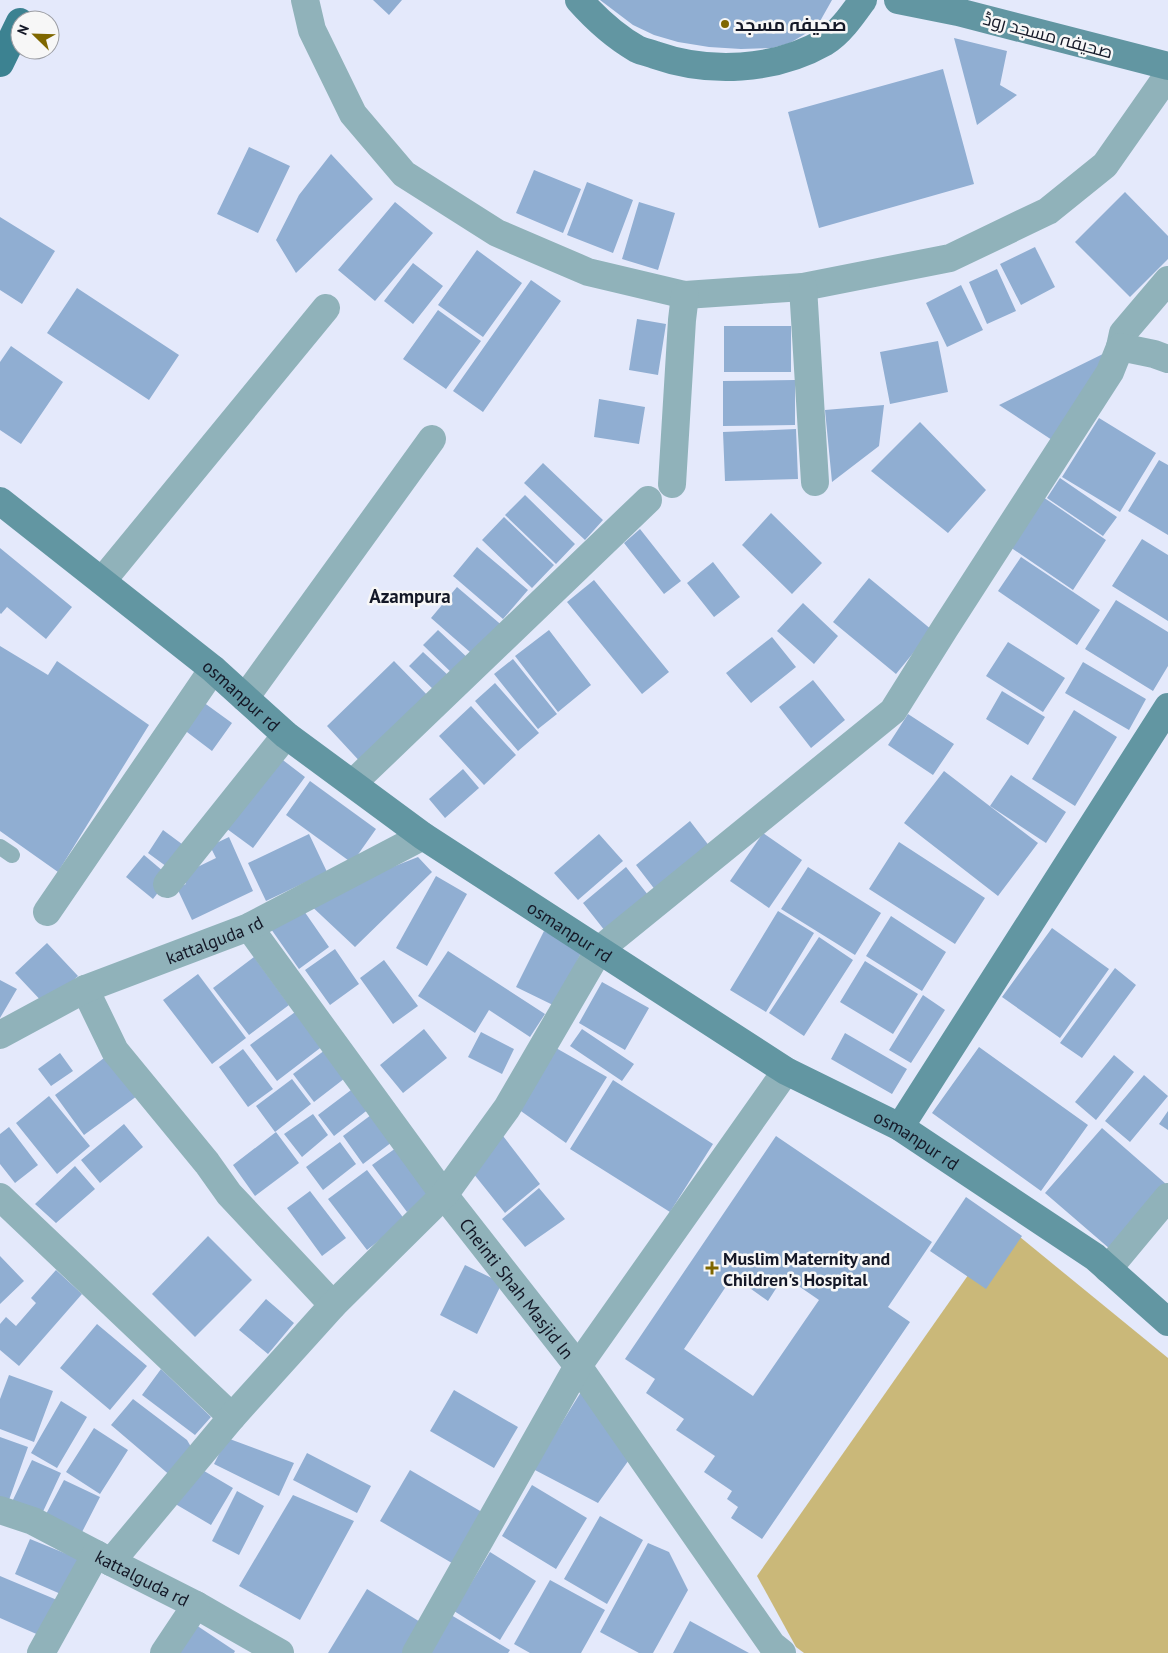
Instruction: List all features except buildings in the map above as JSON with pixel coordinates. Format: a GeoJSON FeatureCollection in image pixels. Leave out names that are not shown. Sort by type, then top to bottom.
{"type":"FeatureCollection","features":[{"type":"Feature","properties":{"kind":"main road"},"geometry":{"type":"LineString","coordinates":[[0,63],[10,42]]}},
{"type":"Feature","properties":{"kind":"street"},"geometry":{"type":"LineString","coordinates":[[305,0],[312,30],[353,114],[404,174],[497,233],[588,272],[685,295],[803,287],[950,258],[1048,212],[1105,165],[1168,75]]}},
{"type":"Feature","properties":{"kind":"street"},"geometry":{"type":"LineString","coordinates":[[579,0],[608,27],[638,49],[667,59],[701,66],[743,66],[789,58],[826,41],[851,18],[863,0]]}},
{"type":"Feature","properties":{"kind":"street","name":"صحیفہ مسجد روڈ"},"geometry":{"type":"LineString","coordinates":[[898,0],[961,6],[1168,66]]}},
{"type":"Feature","properties":{"kind":"street"},"geometry":{"type":"LineString","coordinates":[[41,1653],[103,1558],[333,1305],[444,1195],[507,1108],[599,950],[893,711],[1110,372],[1123,334],[1168,280]]}},
{"type":"Feature","properties":{"kind":"street"},"geometry":{"type":"LineString","coordinates":[[803,287],[815,482]]}},
{"type":"Feature","properties":{"kind":"street"},"geometry":{"type":"LineString","coordinates":[[672,484],[685,295]]}},
{"type":"Feature","properties":{"kind":"street"},"geometry":{"type":"LineString","coordinates":[[102,581],[326,308]]}},
{"type":"Feature","properties":{"kind":"street"},"geometry":{"type":"LineString","coordinates":[[1120,347],[1168,359]]}},
{"type":"Feature","properties":{"kind":"street"},"geometry":{"type":"LineString","coordinates":[[245,698],[432,440]]}},
{"type":"Feature","properties":{"kind":"street"},"geometry":{"type":"LineString","coordinates":[[353,783],[648,500]]}},
{"type":"Feature","properties":{"kind":"street","name":"osmanpur rd"},"geometry":{"type":"LineString","coordinates":[[0,501],[213,669],[286,735],[423,836],[786,1071],[900,1127],[1095,1258],[1168,1322]]}},
{"type":"Feature","properties":{"kind":"street"},"geometry":{"type":"LineString","coordinates":[[47,912],[213,669]]}},
{"type":"Feature","properties":{"kind":"street"},"geometry":{"type":"LineString","coordinates":[[900,1127],[1168,707]]}},
{"type":"Feature","properties":{"kind":"street"},"geometry":{"type":"LineString","coordinates":[[167,884],[286,735]]}},
{"type":"Feature","properties":{"kind":"street","name":"kattalguda rd"},"geometry":{"type":"LineString","coordinates":[[0,1035],[86,990],[249,927],[423,836]]}},
{"type":"Feature","properties":{"kind":"street","name":"Cheinti Shah Masjid ln"},"geometry":{"type":"LineString","coordinates":[[249,927],[444,1195],[578,1366],[774,1650]]}},
{"type":"Feature","properties":{"kind":"street"},"geometry":{"type":"LineString","coordinates":[[86,990],[115,1051],[207,1163],[229,1194],[333,1305]]}},
{"type":"Feature","properties":{"kind":"street"},"geometry":{"type":"LineString","coordinates":[[416,1653],[578,1366],[786,1071]]}},
{"type":"Feature","properties":{"kind":"street"},"geometry":{"type":"LineString","coordinates":[[0,1197],[232,1417]]}},
{"type":"Feature","properties":{"kind":"street"},"geometry":{"type":"LineString","coordinates":[[1108,1269],[1168,1197]]}},
{"type":"Feature","properties":{"kind":"street","name":"kattalguda rd"},"geometry":{"type":"LineString","coordinates":[[0,1510],[33,1521],[196,1605],[280,1653]]}},
{"type":"Feature","properties":{"kind":"street"},"geometry":{"type":"LineString","coordinates":[[164,1653],[196,1605]]}},
{"type":"Feature","properties":{"kind":"shaded area"},"geometry":{"type":"Polygon","coordinates":[[[1004,1224],[1168,1358],[1168,1653],[804,1653],[796,1647],[757,1576],[1004,1224]]]}},
{"type":"Feature","properties":{"kind":"place","name":"صحیفہ مسجد"},"geometry":{"type":"Point","coordinates":[725,24]}},
{"type":"Feature","properties":{"kind":"place","name":"Muslim Maternity and Children's Hospital"},"geometry":{"type":"Point","coordinates":[712,1268]}},
{"type":"Feature","properties":{"kind":"district","name":"Azampura"},"geometry":{"type":"Point","coordinates":[410,596]}}]}
